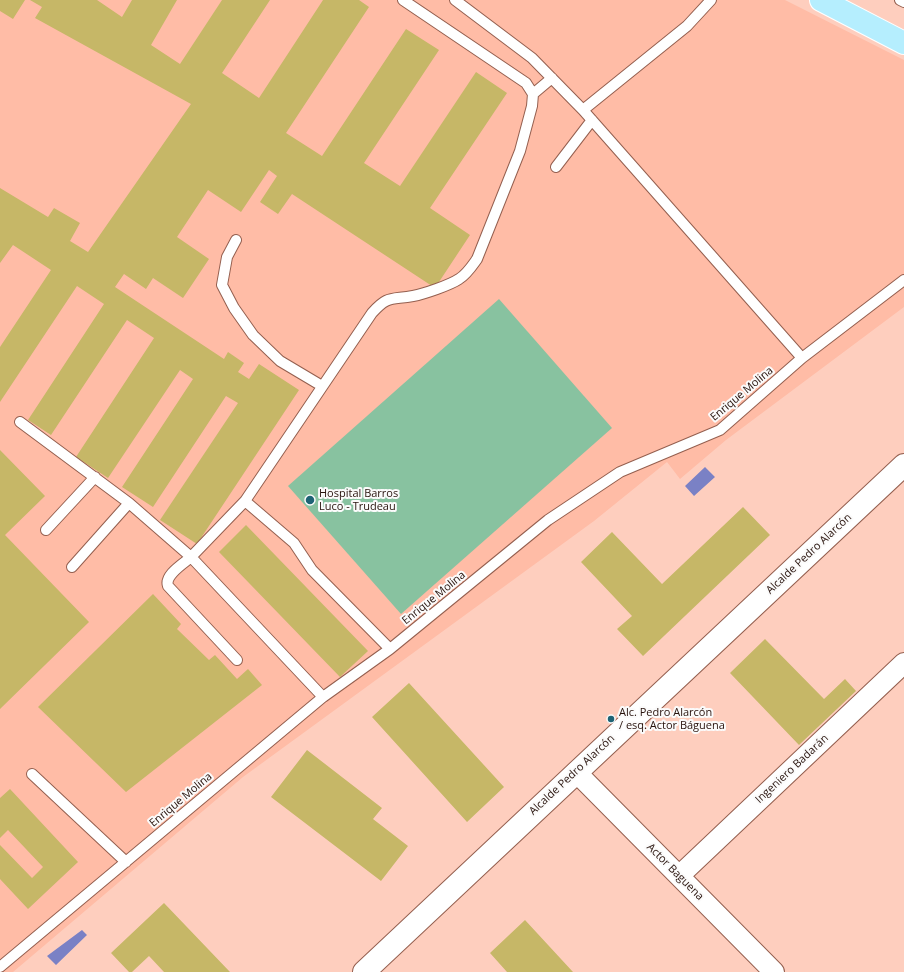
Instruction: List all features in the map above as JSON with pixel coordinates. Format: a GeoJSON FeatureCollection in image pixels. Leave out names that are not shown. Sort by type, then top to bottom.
{"type":"FeatureCollection","features":[{"type":"Feature","properties":{"kind":"main road"},"geometry":{"type":"LineString","coordinates":[[821,0],[904,42]]}},
{"type":"Feature","properties":{"kind":"street","name":"Alcalde Pedro Alarcón"},"geometry":{"type":"LineString","coordinates":[[364,972],[904,465]]}},
{"type":"Feature","properties":{"kind":"street","name":"Ingeniero Badarán"},"geometry":{"type":"LineString","coordinates":[[679,876],[904,663]]}},
{"type":"Feature","properties":{"kind":"street","name":"Actor Baguena"},"geometry":{"type":"LineString","coordinates":[[576,772],[774,972]]}},
{"type":"Feature","properties":{"kind":"lane"},"geometry":{"type":"LineString","coordinates":[[237,660],[168,586],[166,582],[168,577],[191,558],[245,501],[372,313],[382,302],[394,298],[413,296],[458,280],[469,270],[477,259],[520,151],[532,106],[533,94],[526,83],[403,0]]}},
{"type":"Feature","properties":{"kind":"lane"},"geometry":{"type":"LineString","coordinates":[[455,0],[532,58],[552,78],[592,120],[802,358]]}},
{"type":"Feature","properties":{"kind":"lane"},"geometry":{"type":"LineString","coordinates":[[583,110],[686,26],[711,0]]}},
{"type":"Feature","properties":{"kind":"lane"},"geometry":{"type":"LineString","coordinates":[[900,0],[904,2]]}},
{"type":"Feature","properties":{"kind":"lane"},"geometry":{"type":"LineString","coordinates":[[533,94],[552,78]]}},
{"type":"Feature","properties":{"kind":"lane"},"geometry":{"type":"LineString","coordinates":[[556,167],[592,120]]}},
{"type":"Feature","properties":{"kind":"lane"},"geometry":{"type":"LineString","coordinates":[[236,240],[227,257],[222,285],[234,308],[253,335],[280,361],[322,386]]}},
{"type":"Feature","properties":{"kind":"lane","name":"Enrique Molina"},"geometry":{"type":"LineString","coordinates":[[0,966],[323,697],[390,649],[548,520],[620,472],[720,430],[802,358],[904,280]]}},
{"type":"Feature","properties":{"kind":"lane"},"geometry":{"type":"LineString","coordinates":[[20,422],[129,503],[191,558],[323,697]]}},
{"type":"Feature","properties":{"kind":"lane"},"geometry":{"type":"LineString","coordinates":[[46,530],[95,478]]}},
{"type":"Feature","properties":{"kind":"lane"},"geometry":{"type":"LineString","coordinates":[[245,501],[294,543],[312,570],[390,649]]}},
{"type":"Feature","properties":{"kind":"lane"},"geometry":{"type":"LineString","coordinates":[[72,567],[129,503]]}},
{"type":"Feature","properties":{"kind":"lane"},"geometry":{"type":"LineString","coordinates":[[32,774],[126,862]]}},
{"type":"Feature","properties":{"kind":"shaded area","name":"Hospital Barros Luco - Trudeau"},"geometry":{"type":"Polygon","coordinates":[[[0,0],[785,0],[904,60],[904,307],[726,440],[680,479],[667,462],[594,521],[243,777],[13,972],[0,972],[0,0]]]}},
{"type":"Feature","properties":{"kind":"green space"},"geometry":{"type":"Polygon","coordinates":[[[499,299],[612,428],[401,614],[288,486],[499,299]]]}},
{"type":"Feature","properties":{"kind":"water"},"geometry":{"type":"Polygon","coordinates":[[[705,467],[715,477],[694,496],[685,486],[705,467]]]}},
{"type":"Feature","properties":{"kind":"water"},"geometry":{"type":"Polygon","coordinates":[[[82,930],[87,935],[56,965],[47,956],[82,930]]]}},
{"type":"Feature","properties":{"kind":"building"},"geometry":{"type":"Polygon","coordinates":[[[0,0],[25,0],[13,19],[0,11],[0,0]]]}},
{"type":"Feature","properties":{"kind":"building"},"geometry":{"type":"Polygon","coordinates":[[[30,0],[97,0],[122,17],[132,0],[177,0],[151,45],[180,64],[222,0],[270,0],[222,73],[259,98],[323,0],[359,0],[369,7],[286,133],[322,156],[406,29],[439,50],[364,163],[400,186],[476,72],[507,93],[430,208],[470,235],[435,288],[292,194],[278,214],[260,202],[277,176],[269,170],[241,212],[208,190],[177,237],[209,259],[183,298],[153,278],[146,289],[124,274],[115,287],[224,359],[228,352],[244,363],[238,372],[249,379],[259,364],[299,390],[197,544],[160,520],[238,403],[226,396],[153,507],[122,487],[193,379],[180,370],[108,478],[76,457],[154,338],[127,320],[51,435],[28,420],[104,304],[77,286],[0,402],[0,347],[51,270],[13,245],[0,263],[0,188],[48,217],[54,208],[80,223],[70,241],[88,252],[191,104],[35,18],[42,7],[30,0]]]}},
{"type":"Feature","properties":{"kind":"building"},"geometry":{"type":"Polygon","coordinates":[[[0,450],[45,496],[5,535],[89,622],[0,709],[0,450]]]}},
{"type":"Feature","properties":{"kind":"building"},"geometry":{"type":"Polygon","coordinates":[[[743,507],[770,535],[643,656],[617,629],[632,616],[581,562],[612,532],[662,584],[743,507]]]}},
{"type":"Feature","properties":{"kind":"building"},"geometry":{"type":"Polygon","coordinates":[[[246,525],[368,651],[340,677],[219,552],[246,525]]]}},
{"type":"Feature","properties":{"kind":"building"},"geometry":{"type":"Polygon","coordinates":[[[153,594],[181,624],[177,629],[209,660],[215,655],[237,679],[248,669],[262,685],[126,792],[38,707],[153,594]]]}},
{"type":"Feature","properties":{"kind":"building"},"geometry":{"type":"Polygon","coordinates":[[[765,639],[824,699],[845,679],[856,691],[799,745],[730,673],[765,639]]]}},
{"type":"Feature","properties":{"kind":"building"},"geometry":{"type":"Polygon","coordinates":[[[409,683],[504,787],[467,822],[372,717],[409,683]]]}},
{"type":"Feature","properties":{"kind":"building"},"geometry":{"type":"Polygon","coordinates":[[[307,750],[382,808],[373,819],[408,846],[381,881],[271,797],[307,750]]]}},
{"type":"Feature","properties":{"kind":"building"},"geometry":{"type":"Polygon","coordinates":[[[10,789],[78,862],[28,909],[0,879],[0,845],[32,878],[43,867],[8,830],[0,838],[0,798],[10,789]]]}},
{"type":"Feature","properties":{"kind":"building"},"geometry":{"type":"Polygon","coordinates":[[[164,903],[230,972],[164,972],[149,956],[132,972],[129,972],[111,953],[164,903]]]}},
{"type":"Feature","properties":{"kind":"building"},"geometry":{"type":"Polygon","coordinates":[[[525,920],[573,972],[507,972],[490,953],[525,920]]]}},
{"type":"Feature","properties":{"kind":"place","name":"Hospital Barros Luco - Trudeau"},"geometry":{"type":"Point","coordinates":[310,500]}},
{"type":"Feature","properties":{"kind":"place","name":"Alc. Pedro Alarcón / esq. Actor Báguena"},"geometry":{"type":"Point","coordinates":[611,719]}}]}
